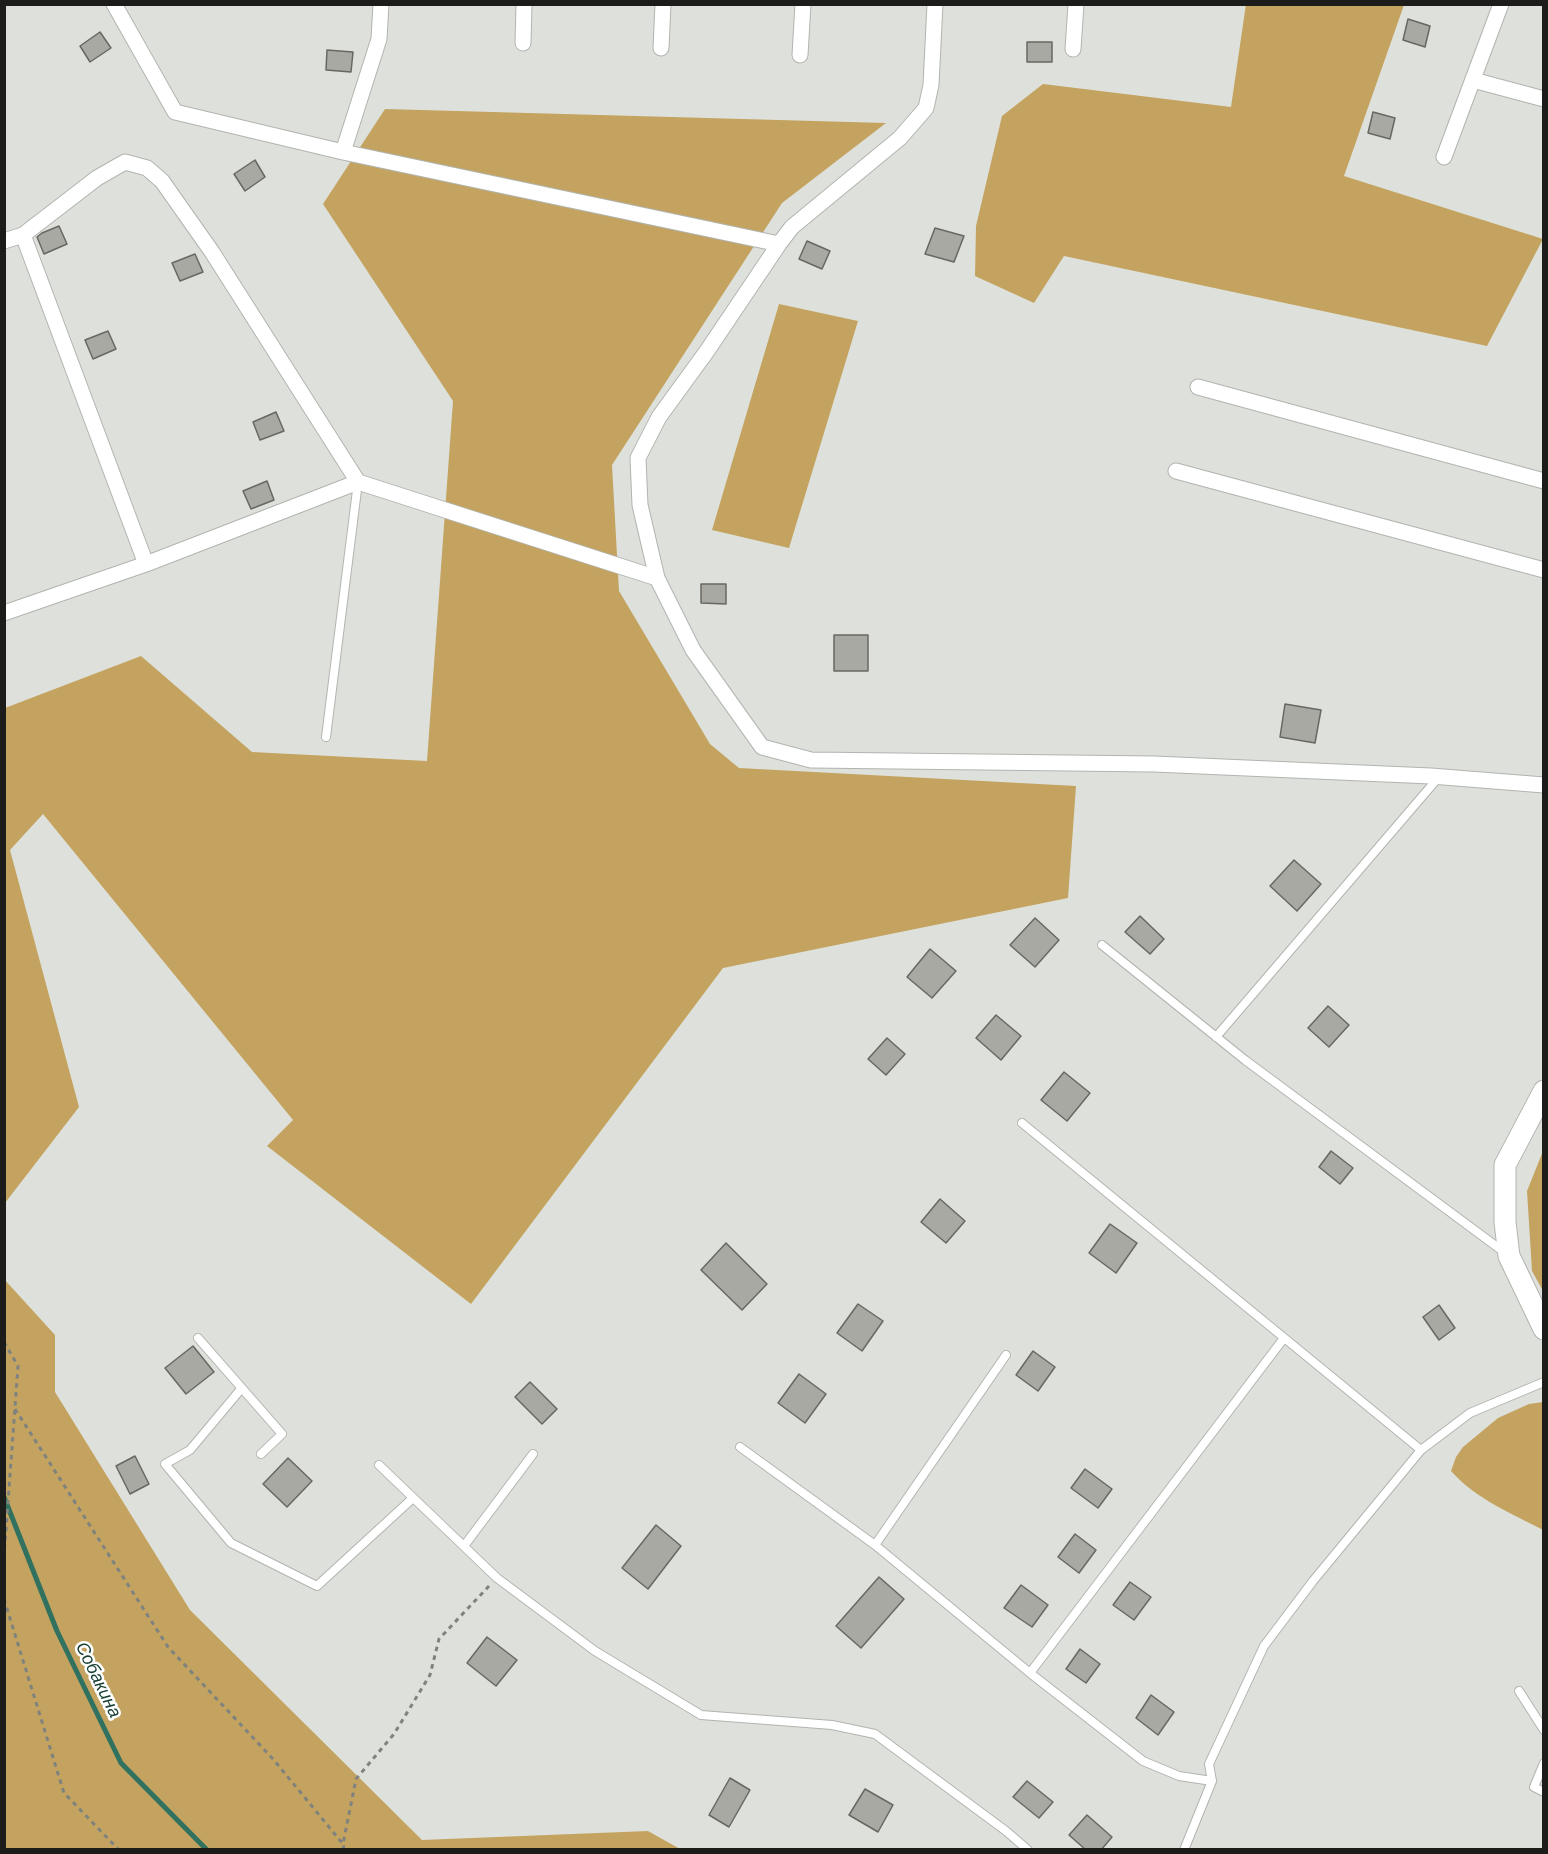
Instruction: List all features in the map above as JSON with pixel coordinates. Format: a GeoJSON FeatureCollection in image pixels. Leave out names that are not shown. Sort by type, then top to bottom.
{"type":"FeatureCollection","features":[{"type":"Feature","properties":{"kind":"main road"},"geometry":{"type":"LineString","coordinates":[[1544,1091],[1505,1165],[1505,1222],[1509,1256],[1540,1325],[1544,1329]]}},
{"type":"Feature","properties":{"kind":"street"},"geometry":{"type":"LineString","coordinates":[[114,4],[175,112],[343,152],[779,244]]}},
{"type":"Feature","properties":{"kind":"street"},"geometry":{"type":"LineString","coordinates":[[343,152],[379,39],[381,4]]}},
{"type":"Feature","properties":{"kind":"street"},"geometry":{"type":"LineString","coordinates":[[523,43],[524,4]]}},
{"type":"Feature","properties":{"kind":"street"},"geometry":{"type":"LineString","coordinates":[[661,48],[663,4]]}},
{"type":"Feature","properties":{"kind":"street"},"geometry":{"type":"LineString","coordinates":[[800,55],[803,4]]}},
{"type":"Feature","properties":{"kind":"street"},"geometry":{"type":"LineString","coordinates":[[935,4],[931,85],[927,108],[900,138],[792,227],[659,417],[638,458],[640,505],[657,578],[693,650],[762,747],[811,760],[1154,764],[1439,776],[1544,785]]}},
{"type":"Feature","properties":{"kind":"street"},"geometry":{"type":"LineString","coordinates":[[1073,49],[1076,4]]}},
{"type":"Feature","properties":{"kind":"street"},"geometry":{"type":"LineString","coordinates":[[1444,157],[1501,4]]}},
{"type":"Feature","properties":{"kind":"street"},"geometry":{"type":"LineString","coordinates":[[1473,80],[1544,99]]}},
{"type":"Feature","properties":{"kind":"street"},"geometry":{"type":"LineString","coordinates":[[4,242],[23,235],[97,178],[125,162],[147,168],[162,181],[212,252],[358,482]]}},
{"type":"Feature","properties":{"kind":"street"},"geometry":{"type":"LineString","coordinates":[[23,235],[146,564]]}},
{"type":"Feature","properties":{"kind":"street"},"geometry":{"type":"LineString","coordinates":[[1198,387],[1544,480]]}},
{"type":"Feature","properties":{"kind":"street"},"geometry":{"type":"LineString","coordinates":[[1176,471],[1544,570]]}},
{"type":"Feature","properties":{"kind":"street"},"geometry":{"type":"LineString","coordinates":[[4,613],[146,564],[358,482],[657,578]]}},
{"type":"Feature","properties":{"kind":"lane"},"geometry":{"type":"LineString","coordinates":[[326,737],[358,482]]}},
{"type":"Feature","properties":{"kind":"lane"},"geometry":{"type":"LineString","coordinates":[[1216,1037],[1439,776]]}},
{"type":"Feature","properties":{"kind":"lane"},"geometry":{"type":"LineString","coordinates":[[1102,945],[1254,1067],[1509,1256]]}},
{"type":"Feature","properties":{"kind":"lane"},"geometry":{"type":"LineString","coordinates":[[1022,1123],[1421,1450]]}},
{"type":"Feature","properties":{"kind":"lane"},"geometry":{"type":"LineString","coordinates":[[198,1338],[282,1434],[261,1454]]}},
{"type":"Feature","properties":{"kind":"lane"},"geometry":{"type":"LineString","coordinates":[[1030,1673],[1284,1338]]}},
{"type":"Feature","properties":{"kind":"lane"},"geometry":{"type":"LineString","coordinates":[[875,1545],[1006,1355]]}},
{"type":"Feature","properties":{"kind":"lane"},"geometry":{"type":"LineString","coordinates":[[1184,1850],[1212,1781],[1209,1764],[1264,1646],[1320,1572],[1421,1450],[1470,1413],[1544,1382]]}},
{"type":"Feature","properties":{"kind":"lane"},"geometry":{"type":"LineString","coordinates":[[241,1389],[190,1450],[165,1464],[231,1543],[317,1586],[413,1498]]}},
{"type":"Feature","properties":{"kind":"lane"},"geometry":{"type":"LineString","coordinates":[[740,1447],[875,1545],[1030,1673],[1143,1761],[1179,1776],[1212,1781]]}},
{"type":"Feature","properties":{"kind":"lane"},"geometry":{"type":"LineString","coordinates":[[464,1546],[533,1454]]}},
{"type":"Feature","properties":{"kind":"lane"},"geometry":{"type":"LineString","coordinates":[[379,1465],[497,1578],[595,1651],[701,1715],[832,1725],[875,1734],[1006,1831],[1028,1850]]}},
{"type":"Feature","properties":{"kind":"lane"},"geometry":{"type":"LineString","coordinates":[[1519,1691],[1544,1730]]}},
{"type":"Feature","properties":{"kind":"lane"},"geometry":{"type":"LineString","coordinates":[[1544,1763],[1534,1787],[1544,1792]]}},
{"type":"Feature","properties":{"kind":"path"},"geometry":{"type":"LineString","coordinates":[[4,1342],[18,1366],[4,1557]]}},
{"type":"Feature","properties":{"kind":"path"},"geometry":{"type":"LineString","coordinates":[[15,1408],[168,1647],[273,1759],[343,1844]]}},
{"type":"Feature","properties":{"kind":"path"},"geometry":{"type":"LineString","coordinates":[[344,1850],[343,1844],[356,1779],[394,1734],[430,1675],[439,1639],[497,1578]]}},
{"type":"Feature","properties":{"kind":"path"},"geometry":{"type":"LineString","coordinates":[[4,1599],[64,1793],[119,1850]]}},
{"type":"Feature","properties":{"kind":"shaded area"},"geometry":{"type":"Polygon","coordinates":[[[1246,4],[1404,5],[1344,176],[1543,239],[1487,346],[1064,256],[1034,303],[975,276],[976,226],[1002,116],[1043,84],[1231,107],[1246,4]]]}},
{"type":"Feature","properties":{"kind":"shaded area"},"geometry":{"type":"Polygon","coordinates":[[[385,109],[886,123],[782,203],[612,465],[619,591],[710,744],[739,768],[1076,786],[1068,898],[723,968],[471,1304],[267,1146],[293,1120],[43,814],[10,850],[79,1107],[5,1203],[5,708],[141,656],[252,752],[427,761],[453,401],[323,204],[385,109]]]}},
{"type":"Feature","properties":{"kind":"shaded area"},"geometry":{"type":"Polygon","coordinates":[[[779,304],[858,321],[789,548],[712,530],[779,304]]]}},
{"type":"Feature","properties":{"kind":"shaded area"},"geometry":{"type":"Polygon","coordinates":[[[1543,1151],[1543,1291],[1532,1271],[1527,1191],[1543,1151]]]}},
{"type":"Feature","properties":{"kind":"shaded area"},"geometry":{"type":"Polygon","coordinates":[[[4,1279],[55,1335],[55,1392],[190,1610],[422,1840],[648,1831],[680,1849],[5,1849],[4,1279]]]}},
{"type":"Feature","properties":{"kind":"shaded area"},"geometry":{"type":"Polygon","coordinates":[[[1544,1402],[1543,1530],[1471,1490],[1451,1471],[1463,1447],[1498,1418],[1529,1404],[1544,1402]]]}},
{"type":"Feature","properties":{"kind":"building"},"geometry":{"type":"Polygon","coordinates":[[[1408,19],[1430,26],[1425,47],[1403,40],[1408,19]]]}},
{"type":"Feature","properties":{"kind":"building"},"geometry":{"type":"Polygon","coordinates":[[[100,32],[111,48],[90,62],[80,46],[100,32]]]}},
{"type":"Feature","properties":{"kind":"building"},"geometry":{"type":"Polygon","coordinates":[[[1027,42],[1052,42],[1052,62],[1027,62],[1027,42]]]}},
{"type":"Feature","properties":{"kind":"building"},"geometry":{"type":"Polygon","coordinates":[[[327,50],[353,52],[351,72],[326,70],[327,50]]]}},
{"type":"Feature","properties":{"kind":"building"},"geometry":{"type":"Polygon","coordinates":[[[1373,112],[1395,118],[1390,139],[1368,133],[1373,112]]]}},
{"type":"Feature","properties":{"kind":"building"},"geometry":{"type":"Polygon","coordinates":[[[255,160],[265,177],[245,191],[234,174],[255,160]]]}},
{"type":"Feature","properties":{"kind":"building"},"geometry":{"type":"Polygon","coordinates":[[[59,226],[67,244],[44,254],[37,237],[59,226]]]}},
{"type":"Feature","properties":{"kind":"building"},"geometry":{"type":"Polygon","coordinates":[[[935,228],[964,236],[954,262],[925,254],[935,228]]]}},
{"type":"Feature","properties":{"kind":"building"},"geometry":{"type":"Polygon","coordinates":[[[807,241],[830,251],[822,269],[799,259],[807,241]]]}},
{"type":"Feature","properties":{"kind":"building"},"geometry":{"type":"Polygon","coordinates":[[[195,254],[203,272],[180,281],[172,263],[195,254]]]}},
{"type":"Feature","properties":{"kind":"building"},"geometry":{"type":"Polygon","coordinates":[[[108,331],[116,349],[93,359],[85,340],[108,331]]]}},
{"type":"Feature","properties":{"kind":"building"},"geometry":{"type":"Polygon","coordinates":[[[276,412],[284,431],[260,440],[253,422],[276,412]]]}},
{"type":"Feature","properties":{"kind":"building"},"geometry":{"type":"Polygon","coordinates":[[[267,481],[274,500],[251,509],[243,491],[267,481]]]}},
{"type":"Feature","properties":{"kind":"building"},"geometry":{"type":"Polygon","coordinates":[[[701,584],[726,584],[726,604],[701,603],[701,584]]]}},
{"type":"Feature","properties":{"kind":"building"},"geometry":{"type":"Polygon","coordinates":[[[834,635],[868,635],[868,671],[834,671],[834,635]]]}},
{"type":"Feature","properties":{"kind":"building"},"geometry":{"type":"Polygon","coordinates":[[[1285,704],[1321,710],[1315,743],[1280,737],[1285,704]]]}},
{"type":"Feature","properties":{"kind":"building"},"geometry":{"type":"Polygon","coordinates":[[[1294,860],[1321,884],[1297,911],[1270,886],[1294,860]]]}},
{"type":"Feature","properties":{"kind":"building"},"geometry":{"type":"Polygon","coordinates":[[[1140,916],[1164,939],[1150,954],[1125,932],[1140,916]]]}},
{"type":"Feature","properties":{"kind":"building"},"geometry":{"type":"Polygon","coordinates":[[[1035,918],[1059,940],[1035,967],[1010,945],[1035,918]]]}},
{"type":"Feature","properties":{"kind":"building"},"geometry":{"type":"Polygon","coordinates":[[[930,949],[956,971],[932,998],[907,977],[930,949]]]}},
{"type":"Feature","properties":{"kind":"building"},"geometry":{"type":"Polygon","coordinates":[[[1328,1006],[1349,1025],[1329,1047],[1308,1028],[1328,1006]]]}},
{"type":"Feature","properties":{"kind":"building"},"geometry":{"type":"Polygon","coordinates":[[[996,1015],[1021,1036],[1001,1060],[976,1038],[996,1015]]]}},
{"type":"Feature","properties":{"kind":"building"},"geometry":{"type":"Polygon","coordinates":[[[887,1038],[905,1054],[886,1075],[868,1059],[887,1038]]]}},
{"type":"Feature","properties":{"kind":"building"},"geometry":{"type":"Polygon","coordinates":[[[1064,1072],[1090,1093],[1067,1121],[1041,1100],[1064,1072]]]}},
{"type":"Feature","properties":{"kind":"building"},"geometry":{"type":"Polygon","coordinates":[[[1331,1151],[1353,1168],[1340,1184],[1319,1167],[1331,1151]]]}},
{"type":"Feature","properties":{"kind":"building"},"geometry":{"type":"Polygon","coordinates":[[[940,1199],[965,1221],[946,1243],[921,1222],[940,1199]]]}},
{"type":"Feature","properties":{"kind":"building"},"geometry":{"type":"Polygon","coordinates":[[[1110,1224],[1137,1243],[1116,1273],[1089,1253],[1110,1224]]]}},
{"type":"Feature","properties":{"kind":"building"},"geometry":{"type":"Polygon","coordinates":[[[726,1243],[767,1284],[742,1310],[701,1270],[726,1243]]]}},
{"type":"Feature","properties":{"kind":"building"},"geometry":{"type":"Polygon","coordinates":[[[858,1304],[883,1321],[862,1351],[837,1333],[858,1304]]]}},
{"type":"Feature","properties":{"kind":"building"},"geometry":{"type":"Polygon","coordinates":[[[1439,1305],[1455,1328],[1439,1340],[1423,1317],[1439,1305]]]}},
{"type":"Feature","properties":{"kind":"building"},"geometry":{"type":"Polygon","coordinates":[[[193,1346],[214,1372],[186,1394],[165,1368],[193,1346]]]}},
{"type":"Feature","properties":{"kind":"building"},"geometry":{"type":"Polygon","coordinates":[[[1033,1351],[1055,1367],[1038,1391],[1016,1375],[1033,1351]]]}},
{"type":"Feature","properties":{"kind":"building"},"geometry":{"type":"Polygon","coordinates":[[[799,1374],[826,1394],[805,1423],[778,1403],[799,1374]]]}},
{"type":"Feature","properties":{"kind":"building"},"geometry":{"type":"Polygon","coordinates":[[[530,1382],[557,1409],[542,1424],[515,1397],[530,1382]]]}},
{"type":"Feature","properties":{"kind":"building"},"geometry":{"type":"Polygon","coordinates":[[[135,1456],[149,1484],[130,1494],[116,1466],[135,1456]]]}},
{"type":"Feature","properties":{"kind":"building"},"geometry":{"type":"Polygon","coordinates":[[[288,1458],[312,1481],[287,1507],[263,1484],[288,1458]]]}},
{"type":"Feature","properties":{"kind":"building"},"geometry":{"type":"Polygon","coordinates":[[[1085,1469],[1112,1489],[1098,1508],[1071,1488],[1085,1469]]]}},
{"type":"Feature","properties":{"kind":"building"},"geometry":{"type":"Polygon","coordinates":[[[656,1525],[681,1546],[648,1589],[622,1568],[656,1525]]]}},
{"type":"Feature","properties":{"kind":"building"},"geometry":{"type":"Polygon","coordinates":[[[1075,1534],[1096,1550],[1079,1573],[1058,1557],[1075,1534]]]}},
{"type":"Feature","properties":{"kind":"building"},"geometry":{"type":"Polygon","coordinates":[[[879,1577],[904,1599],[861,1648],[836,1626],[879,1577]]]}},
{"type":"Feature","properties":{"kind":"building"},"geometry":{"type":"Polygon","coordinates":[[[1130,1582],[1151,1597],[1134,1620],[1113,1605],[1130,1582]]]}},
{"type":"Feature","properties":{"kind":"building"},"geometry":{"type":"Polygon","coordinates":[[[1021,1585],[1048,1605],[1032,1627],[1004,1608],[1021,1585]]]}},
{"type":"Feature","properties":{"kind":"building"},"geometry":{"type":"Polygon","coordinates":[[[487,1637],[517,1660],[496,1686],[467,1663],[487,1637]]]}},
{"type":"Feature","properties":{"kind":"building"},"geometry":{"type":"Polygon","coordinates":[[[1080,1649],[1100,1664],[1086,1683],[1066,1669],[1080,1649]]]}},
{"type":"Feature","properties":{"kind":"building"},"geometry":{"type":"Polygon","coordinates":[[[1151,1695],[1174,1712],[1158,1735],[1136,1718],[1151,1695]]]}},
{"type":"Feature","properties":{"kind":"building"},"geometry":{"type":"Polygon","coordinates":[[[730,1778],[750,1790],[729,1827],[709,1815],[730,1778]]]}},
{"type":"Feature","properties":{"kind":"building"},"geometry":{"type":"Polygon","coordinates":[[[1027,1781],[1053,1802],[1039,1818],[1013,1797],[1027,1781]]]}},
{"type":"Feature","properties":{"kind":"building"},"geometry":{"type":"Polygon","coordinates":[[[865,1789],[893,1805],[878,1832],[849,1815],[865,1789]]]}},
{"type":"Feature","properties":{"kind":"building"},"geometry":{"type":"Polygon","coordinates":[[[1087,1815],[1112,1837],[1101,1850],[1086,1850],[1069,1835],[1087,1815]]]}},
{"type":"Feature","properties":{"kind":"waterway","name":"Собакина"},"geometry":{"type":"LineString","coordinates":[[4,1497],[57,1631],[121,1763],[207,1850]]}}]}
